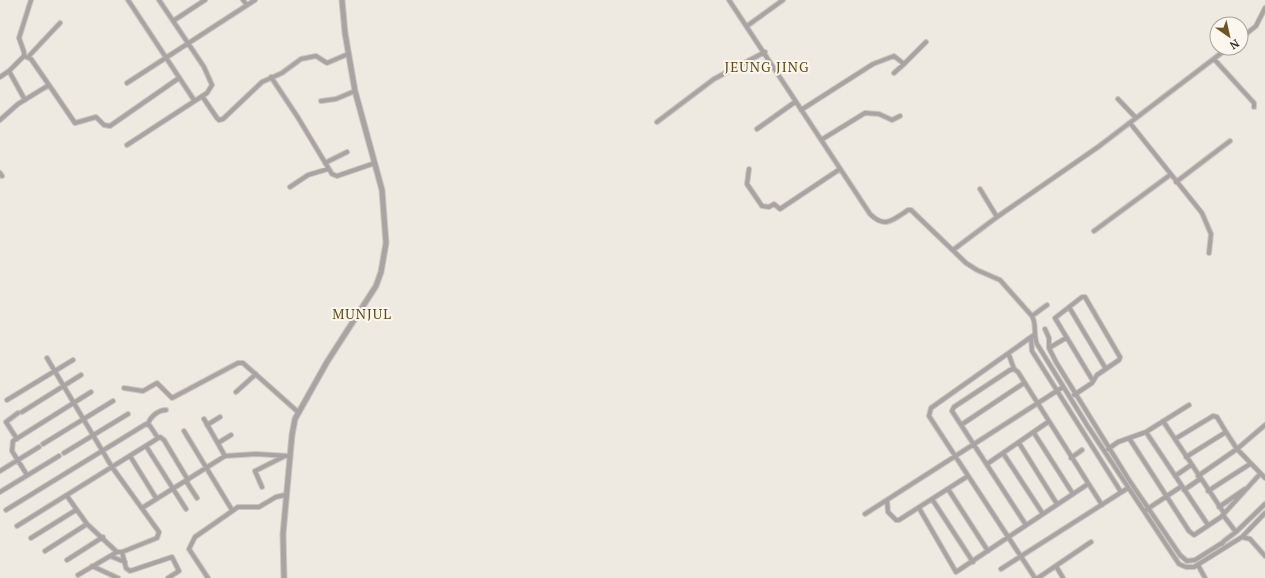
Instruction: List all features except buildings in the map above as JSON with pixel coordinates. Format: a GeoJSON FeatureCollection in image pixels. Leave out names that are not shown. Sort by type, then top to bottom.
{"type":"FeatureCollection","features":[{"type":"Feature","properties":{"kind":"street"},"geometry":{"type":"LineString","coordinates":[[31,0],[19,38],[24,52],[76,123],[96,117],[104,125],[110,126],[179,78]]}},
{"type":"Feature","properties":{"kind":"street"},"geometry":{"type":"LineString","coordinates":[[128,0],[194,100]]}},
{"type":"Feature","properties":{"kind":"street"},"geometry":{"type":"LineString","coordinates":[[127,145],[202,96],[211,89],[212,85],[210,77],[159,0]]}},
{"type":"Feature","properties":{"kind":"street"},"geometry":{"type":"LineString","coordinates":[[173,21],[205,0]]}},
{"type":"Feature","properties":{"kind":"street"},"geometry":{"type":"LineString","coordinates":[[243,0],[247,5]]}},
{"type":"Feature","properties":{"kind":"street"},"geometry":{"type":"LineString","coordinates":[[127,83],[255,0]]}},
{"type":"Feature","properties":{"kind":"street"},"geometry":{"type":"LineString","coordinates":[[284,578],[282,534],[288,456],[298,412],[327,362],[376,286],[381,272],[386,243],[382,190],[354,91],[342,0]]}},
{"type":"Feature","properties":{"kind":"street"},"geometry":{"type":"LineString","coordinates":[[729,0],[765,52],[840,170],[876,220],[880,222],[888,222],[908,210],[911,210],[952,250],[977,270],[994,276],[1000,280],[1032,316],[1035,324],[1030,349],[1121,492]]}},
{"type":"Feature","properties":{"kind":"street"},"geometry":{"type":"LineString","coordinates":[[747,26],[783,0]]}},
{"type":"Feature","properties":{"kind":"street"},"geometry":{"type":"LineString","coordinates":[[1249,32],[1256,26],[1265,8]]}},
{"type":"Feature","properties":{"kind":"street"},"geometry":{"type":"LineString","coordinates":[[0,77],[26,56],[60,23]]}},
{"type":"Feature","properties":{"kind":"street"},"geometry":{"type":"LineString","coordinates":[[894,74],[926,42]]}},
{"type":"Feature","properties":{"kind":"street"},"geometry":{"type":"LineString","coordinates":[[657,122],[714,79],[765,52]]}},
{"type":"Feature","properties":{"kind":"street"},"geometry":{"type":"LineString","coordinates":[[202,96],[219,120],[234,109],[252,91],[271,77],[282,73],[307,56],[316,56],[327,63],[348,54]]}},
{"type":"Feature","properties":{"kind":"street"},"geometry":{"type":"LineString","coordinates":[[801,110],[873,64],[894,56],[904,64]]}},
{"type":"Feature","properties":{"kind":"street"},"geometry":{"type":"LineString","coordinates":[[952,250],[1098,147],[1218,56]]}},
{"type":"Feature","properties":{"kind":"street"},"geometry":{"type":"LineString","coordinates":[[1214,59],[1254,103],[1254,107]]}},
{"type":"Feature","properties":{"kind":"street"},"geometry":{"type":"LineString","coordinates":[[9,71],[25,100]]}},
{"type":"Feature","properties":{"kind":"street"},"geometry":{"type":"LineString","coordinates":[[271,77],[297,116],[328,169],[334,176],[375,163]]}},
{"type":"Feature","properties":{"kind":"street"},"geometry":{"type":"LineString","coordinates":[[0,120],[18,104],[49,85]]}},
{"type":"Feature","properties":{"kind":"street"},"geometry":{"type":"LineString","coordinates":[[321,101],[336,99],[354,91]]}},
{"type":"Feature","properties":{"kind":"street"},"geometry":{"type":"LineString","coordinates":[[1118,99],[1136,118]]}},
{"type":"Feature","properties":{"kind":"street"},"geometry":{"type":"LineString","coordinates":[[757,129],[796,102]]}},
{"type":"Feature","properties":{"kind":"street"},"geometry":{"type":"LineString","coordinates":[[821,140],[860,114],[879,114],[892,120],[900,116]]}},
{"type":"Feature","properties":{"kind":"street"},"geometry":{"type":"LineString","coordinates":[[1130,123],[1170,175],[1202,213],[1209,226],[1211,234],[1209,253]]}},
{"type":"Feature","properties":{"kind":"street"},"geometry":{"type":"LineString","coordinates":[[1176,182],[1230,141]]}},
{"type":"Feature","properties":{"kind":"street"},"geometry":{"type":"LineString","coordinates":[[325,163],[348,152]]}},
{"type":"Feature","properties":{"kind":"street"},"geometry":{"type":"LineString","coordinates":[[290,187],[308,175],[328,169]]}},
{"type":"Feature","properties":{"kind":"street"},"geometry":{"type":"LineString","coordinates":[[749,169],[747,184],[762,206],[769,207],[774,204],[779,209],[840,170]]}},
{"type":"Feature","properties":{"kind":"street"},"geometry":{"type":"LineString","coordinates":[[1094,231],[1170,175]]}},
{"type":"Feature","properties":{"kind":"street"},"geometry":{"type":"LineString","coordinates":[[980,189],[997,217]]}},
{"type":"Feature","properties":{"kind":"street"},"geometry":{"type":"LineString","coordinates":[[1070,397],[1093,381],[1097,375],[1119,360],[1120,357],[1085,297],[1082,297],[1055,318],[1093,381]]}},
{"type":"Feature","properties":{"kind":"street"},"geometry":{"type":"LineString","coordinates":[[1032,316],[1048,305]]}},
{"type":"Feature","properties":{"kind":"street"},"geometry":{"type":"LineString","coordinates":[[1068,307],[1106,369]]}},
{"type":"Feature","properties":{"kind":"street"},"geometry":{"type":"LineString","coordinates":[[1045,329],[1049,338],[1049,348],[1066,378],[1129,480],[1176,550],[1185,560],[1195,560],[1222,543],[1236,532],[1265,504]]}},
{"type":"Feature","properties":{"kind":"street"},"geometry":{"type":"LineString","coordinates":[[1032,337],[1009,355],[931,408],[929,416],[1021,558],[1036,578],[1091,542]]}},
{"type":"Feature","properties":{"kind":"street"},"geometry":{"type":"LineString","coordinates":[[1032,337],[1104,452],[1179,564],[1190,568],[1198,565],[1242,537],[1265,513]]}},
{"type":"Feature","properties":{"kind":"street"},"geometry":{"type":"LineString","coordinates":[[1049,348],[1066,338]]}},
{"type":"Feature","properties":{"kind":"street"},"geometry":{"type":"LineString","coordinates":[[1009,355],[1014,369],[1102,505]]}},
{"type":"Feature","properties":{"kind":"street"},"geometry":{"type":"LineString","coordinates":[[46,358],[112,467],[159,532],[157,538],[110,556],[78,575]]}},
{"type":"Feature","properties":{"kind":"street"},"geometry":{"type":"LineString","coordinates":[[7,400],[54,370],[73,360]]}},
{"type":"Feature","properties":{"kind":"street"},"geometry":{"type":"LineString","coordinates":[[124,388],[143,391],[157,383],[172,398],[238,363],[243,364],[256,374],[298,412]]}},
{"type":"Feature","properties":{"kind":"street"},"geometry":{"type":"LineString","coordinates":[[1014,369],[1010,370],[954,407],[952,410],[1026,525]]}},
{"type":"Feature","properties":{"kind":"street"},"geometry":{"type":"LineString","coordinates":[[236,392],[256,374]]}},
{"type":"Feature","properties":{"kind":"street"},"geometry":{"type":"LineString","coordinates":[[17,439],[6,422],[81,375]]}},
{"type":"Feature","properties":{"kind":"street"},"geometry":{"type":"LineString","coordinates":[[1060,382],[1066,378]]}},
{"type":"Feature","properties":{"kind":"street"},"geometry":{"type":"LineString","coordinates":[[961,425],[1024,383]]}},
{"type":"Feature","properties":{"kind":"street"},"geometry":{"type":"LineString","coordinates":[[865,514],[1063,387]]}},
{"type":"Feature","properties":{"kind":"street"},"geometry":{"type":"LineString","coordinates":[[27,475],[12,451],[12,441],[91,392]]}},
{"type":"Feature","properties":{"kind":"street"},"geometry":{"type":"LineString","coordinates":[[43,444],[112,401]]}},
{"type":"Feature","properties":{"kind":"street"},"geometry":{"type":"LineString","coordinates":[[1104,452],[1118,442],[1146,432],[1189,405]]}},
{"type":"Feature","properties":{"kind":"street"},"geometry":{"type":"LineString","coordinates":[[6,510],[148,424],[156,414],[166,410]]}},
{"type":"Feature","properties":{"kind":"street"},"geometry":{"type":"LineString","coordinates":[[64,453],[128,414]]}},
{"type":"Feature","properties":{"kind":"street"},"geometry":{"type":"LineString","coordinates":[[1175,439],[1213,416],[1217,417],[1236,449],[1265,478]]}},
{"type":"Feature","properties":{"kind":"street"},"geometry":{"type":"LineString","coordinates":[[207,424],[220,417]]}},
{"type":"Feature","properties":{"kind":"street"},"geometry":{"type":"LineString","coordinates":[[204,419],[225,456]]}},
{"type":"Feature","properties":{"kind":"street"},"geometry":{"type":"LineString","coordinates":[[1163,421],[1236,532]]}},
{"type":"Feature","properties":{"kind":"street"},"geometry":{"type":"LineString","coordinates":[[987,464],[1048,422]]}},
{"type":"Feature","properties":{"kind":"street"},"geometry":{"type":"LineString","coordinates":[[148,424],[158,438],[164,440],[197,498]]}},
{"type":"Feature","properties":{"kind":"street"},"geometry":{"type":"LineString","coordinates":[[1144,512],[1199,477],[1265,425]]}},
{"type":"Feature","properties":{"kind":"street"},"geometry":{"type":"LineString","coordinates":[[184,431],[232,510]]}},
{"type":"Feature","properties":{"kind":"street"},"geometry":{"type":"LineString","coordinates":[[1146,432],[1208,525]]}},
{"type":"Feature","properties":{"kind":"street"},"geometry":{"type":"LineString","coordinates":[[1186,457],[1226,432]]}},
{"type":"Feature","properties":{"kind":"street"},"geometry":{"type":"LineString","coordinates":[[1034,433],[1073,494]]}},
{"type":"Feature","properties":{"kind":"street"},"geometry":{"type":"LineString","coordinates":[[218,443],[231,435]]}},
{"type":"Feature","properties":{"kind":"street"},"geometry":{"type":"LineString","coordinates":[[17,526],[158,438]]}},
{"type":"Feature","properties":{"kind":"street"},"geometry":{"type":"LineString","coordinates":[[1129,438],[1194,535],[1223,514],[1260,474]]}},
{"type":"Feature","properties":{"kind":"street"},"geometry":{"type":"LineString","coordinates":[[1018,443],[1057,504]]}},
{"type":"Feature","properties":{"kind":"street"},"geometry":{"type":"LineString","coordinates":[[146,446],[186,509]]}},
{"type":"Feature","properties":{"kind":"street"},"geometry":{"type":"LineString","coordinates":[[0,471],[39,447]]}},
{"type":"Feature","properties":{"kind":"street"},"geometry":{"type":"LineString","coordinates":[[1095,451],[1101,447]]}},
{"type":"Feature","properties":{"kind":"street"},"geometry":{"type":"LineString","coordinates":[[1071,458],[1082,450]]}},
{"type":"Feature","properties":{"kind":"street"},"geometry":{"type":"LineString","coordinates":[[1002,453],[1043,514]]}},
{"type":"Feature","properties":{"kind":"street"},"geometry":{"type":"LineString","coordinates":[[142,508],[225,456],[256,454],[288,456]]}},
{"type":"Feature","properties":{"kind":"street"},"geometry":{"type":"LineString","coordinates":[[0,492],[59,456]]}},
{"type":"Feature","properties":{"kind":"street"},"geometry":{"type":"LineString","coordinates":[[130,456],[156,498]]}},
{"type":"Feature","properties":{"kind":"street"},"geometry":{"type":"LineString","coordinates":[[262,487],[255,471],[288,456]]}},
{"type":"Feature","properties":{"kind":"street"},"geometry":{"type":"LineString","coordinates":[[1208,491],[1250,464]]}},
{"type":"Feature","properties":{"kind":"street"},"geometry":{"type":"LineString","coordinates":[[1176,476],[1191,465]]}},
{"type":"Feature","properties":{"kind":"street"},"geometry":{"type":"LineString","coordinates":[[888,500],[888,512],[896,520],[903,518],[968,476]]}},
{"type":"Feature","properties":{"kind":"street"},"geometry":{"type":"LineString","coordinates":[[1125,483],[1129,480]]}},
{"type":"Feature","properties":{"kind":"street"},"geometry":{"type":"LineString","coordinates":[[919,508],[953,570],[959,571],[1088,484]]}},
{"type":"Feature","properties":{"kind":"street"},"geometry":{"type":"LineString","coordinates":[[1001,569],[1021,558],[1128,488]]}},
{"type":"Feature","properties":{"kind":"street"},"geometry":{"type":"LineString","coordinates":[[948,489],[988,552]]}},
{"type":"Feature","properties":{"kind":"street"},"geometry":{"type":"LineString","coordinates":[[1219,507],[1246,489]]}},
{"type":"Feature","properties":{"kind":"street"},"geometry":{"type":"LineString","coordinates":[[208,578],[189,550],[189,546],[195,537],[232,510],[241,506],[259,507],[276,497],[286,495]]}},
{"type":"Feature","properties":{"kind":"street"},"geometry":{"type":"LineString","coordinates":[[67,496],[87,524],[120,552],[126,568],[130,571],[172,557],[179,570],[168,578]]}},
{"type":"Feature","properties":{"kind":"street"},"geometry":{"type":"LineString","coordinates":[[932,499],[973,562]]}},
{"type":"Feature","properties":{"kind":"street"},"geometry":{"type":"LineString","coordinates":[[31,538],[76,510]]}},
{"type":"Feature","properties":{"kind":"street"},"geometry":{"type":"LineString","coordinates":[[45,551],[87,524]]}},
{"type":"Feature","properties":{"kind":"street"},"geometry":{"type":"LineString","coordinates":[[67,560],[102,537]]}},
{"type":"Feature","properties":{"kind":"street"},"geometry":{"type":"LineString","coordinates":[[1242,537],[1253,542],[1265,556]]}},
{"type":"Feature","properties":{"kind":"street"},"geometry":{"type":"LineString","coordinates":[[1222,543],[1224,548]]}},
{"type":"Feature","properties":{"kind":"street"},"geometry":{"type":"LineString","coordinates":[[110,556],[125,562]]}},
{"type":"Feature","properties":{"kind":"street"},"geometry":{"type":"LineString","coordinates":[[1198,565],[1205,578]]}},
{"type":"Feature","properties":{"kind":"street"},"geometry":{"type":"LineString","coordinates":[[92,566],[118,578]]}},
{"type":"Feature","properties":{"kind":"street"},"geometry":{"type":"LineString","coordinates":[[1056,566],[1063,578]]}},
{"type":"Feature","properties":{"kind":"district","name":"JEUNG JING"},"geometry":{"type":"Point","coordinates":[767,67]}},
{"type":"Feature","properties":{"kind":"district","name":"MUNJUL"},"geometry":{"type":"Point","coordinates":[362,314]}}]}
